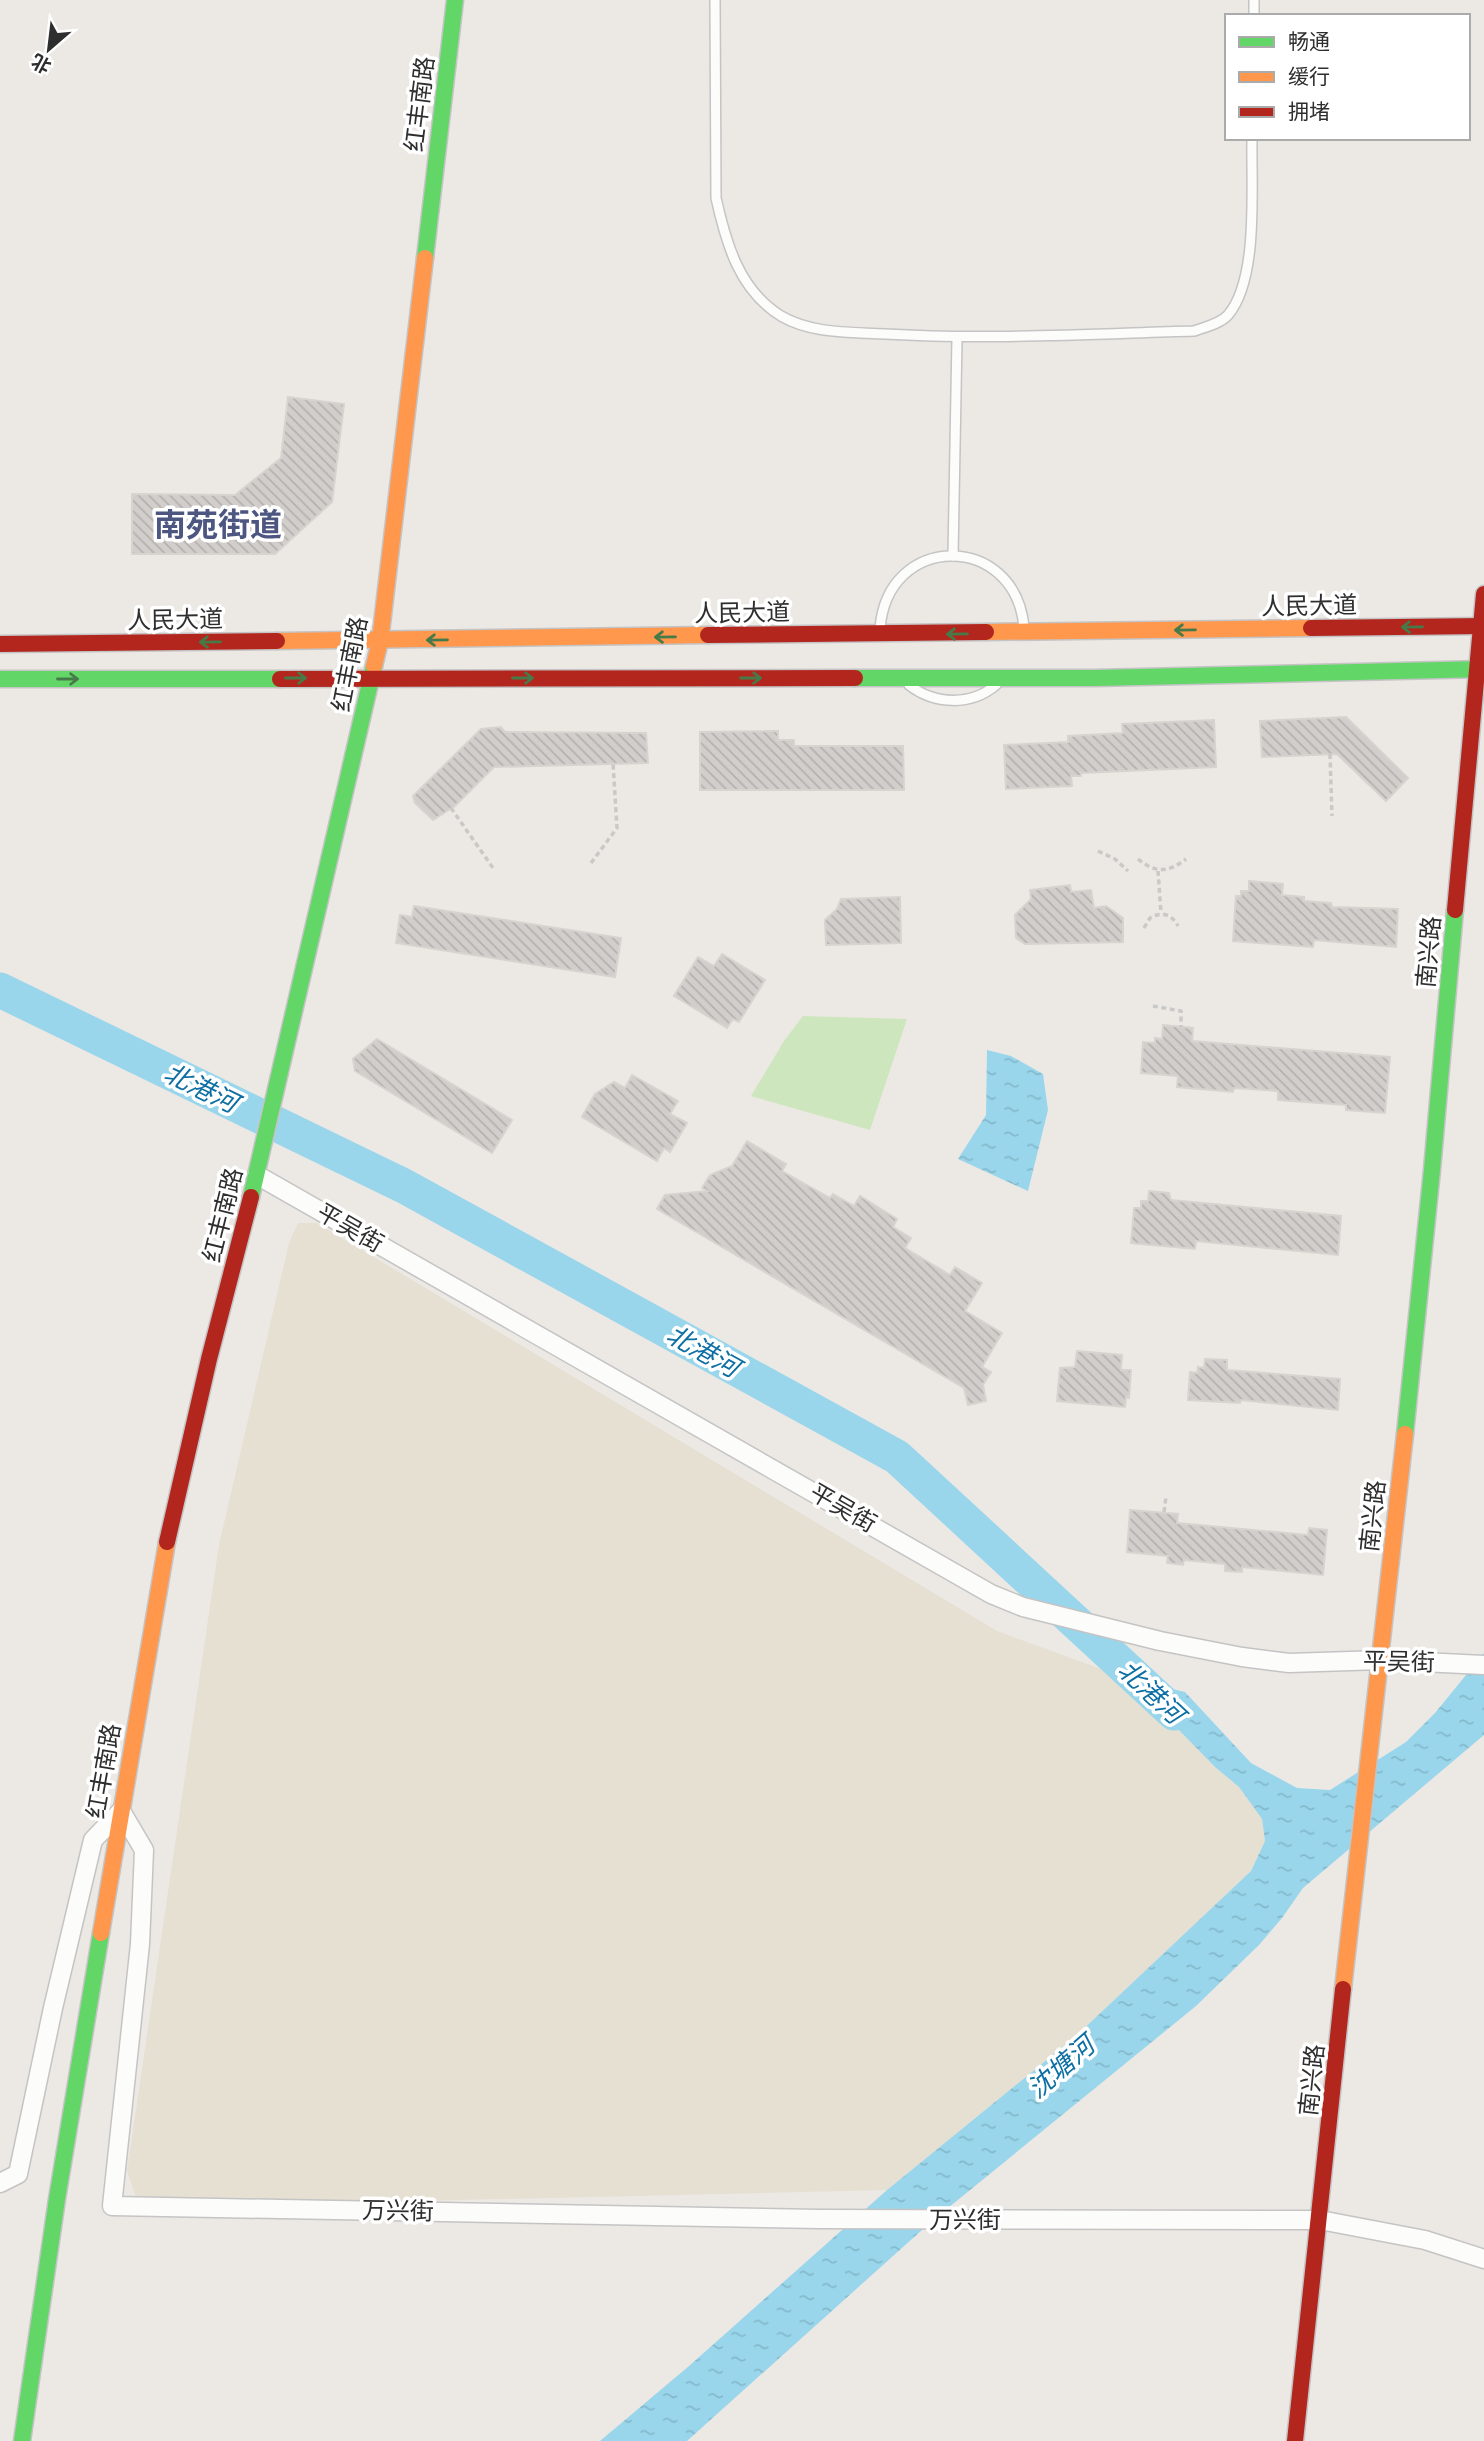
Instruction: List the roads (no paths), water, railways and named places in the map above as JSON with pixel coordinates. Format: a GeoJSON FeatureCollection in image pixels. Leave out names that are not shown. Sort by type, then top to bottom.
{"type":"FeatureCollection","features":[{"type":"Feature","properties":{"kind":"street","name":"红丰南路"},"geometry":{"type":"LineString","coordinates":[[22,2441],[57,2199],[164,1557],[209,1359],[257,1174],[380,640],[455,0]]}},
{"type":"Feature","properties":{"kind":"street","name":"南兴路"},"geometry":{"type":"LineString","coordinates":[[1295,2441],[1432,1170],[1481,669],[1484,594]]}},
{"type":"Feature","properties":{"kind":"street","name":"人民大道"},"geometry":{"type":"LineString","coordinates":[[0,644],[1482,626]]}},
{"type":"Feature","properties":{"kind":"street"},"geometry":{"type":"LineString","coordinates":[[0,679],[1006,678],[1481,669]]}},
{"type":"Feature","properties":{"kind":"street","name":"平吴街"},"geometry":{"type":"LineString","coordinates":[[257,1174],[991,1594],[1023,1607],[1144,1637],[1242,1657],[1289,1663],[1381,1660],[1475,1665]]}},
{"type":"Feature","properties":{"kind":"street"},"geometry":{"type":"LineString","coordinates":[[0,2183],[18,2174],[53,2008],[93,1840],[121,1811]]}},
{"type":"Feature","properties":{"kind":"street","name":"万兴街"},"geometry":{"type":"LineString","coordinates":[[121,1811],[145,1850],[140,1944],[112,2206],[820,2219],[1320,2220],[1425,2240],[1484,2259]]}},
{"type":"Feature","properties":{"kind":"lane"},"geometry":{"type":"LineString","coordinates":[[715,0],[716,198],[726,240],[741,275],[779,315],[799,325],[832,331],[957,338],[1194,331],[1226,317],[1244,285],[1249,258],[1252,140]]}},
{"type":"Feature","properties":{"kind":"lane"},"geometry":{"type":"LineString","coordinates":[[953,556],[957,338]]}},
{"type":"Feature","properties":{"kind":"lane"},"geometry":{"type":"LineString","coordinates":[[880,635],[881,610],[891,588],[908,570],[929,559],[953,556],[976,560],[997,571],[1013,588],[1023,610],[1025,633]]}},
{"type":"Feature","properties":{"kind":"lane"},"geometry":{"type":"LineString","coordinates":[[899,678],[918,692],[954,701],[988,692],[1006,678]]}},
{"type":"Feature","properties":{"kind":"water"},"geometry":{"type":"Polygon","coordinates":[[[987,1050],[1011,1056],[1043,1074],[1048,1110],[1028,1191],[958,1159],[986,1115],[987,1050]]]}},
{"type":"Feature","properties":{"kind":"water","name":"沈塘河"},"geometry":{"type":"Polygon","coordinates":[[[1484,1653],[1484,1735],[1303,1888],[1259,1945],[1196,2006],[932,2221],[687,2441],[600,2441],[689,2366],[887,2190],[1076,2036],[1251,1871],[1265,1841],[1262,1819],[1239,1787],[1215,1767],[1129,1679],[1185,1692],[1251,1763],[1297,1788],[1330,1790],[1406,1742],[1435,1713],[1484,1653]]]}},
{"type":"Feature","properties":{"kind":"waterway","name":"北港河"},"geometry":{"type":"LineString","coordinates":[[0,990],[404,1186],[897,1457],[1174,1713]]}},
{"type":"Feature","properties":{"kind":"district","name":"南苑街道"},"geometry":{"type":"Point","coordinates":[218,525]}}]}
